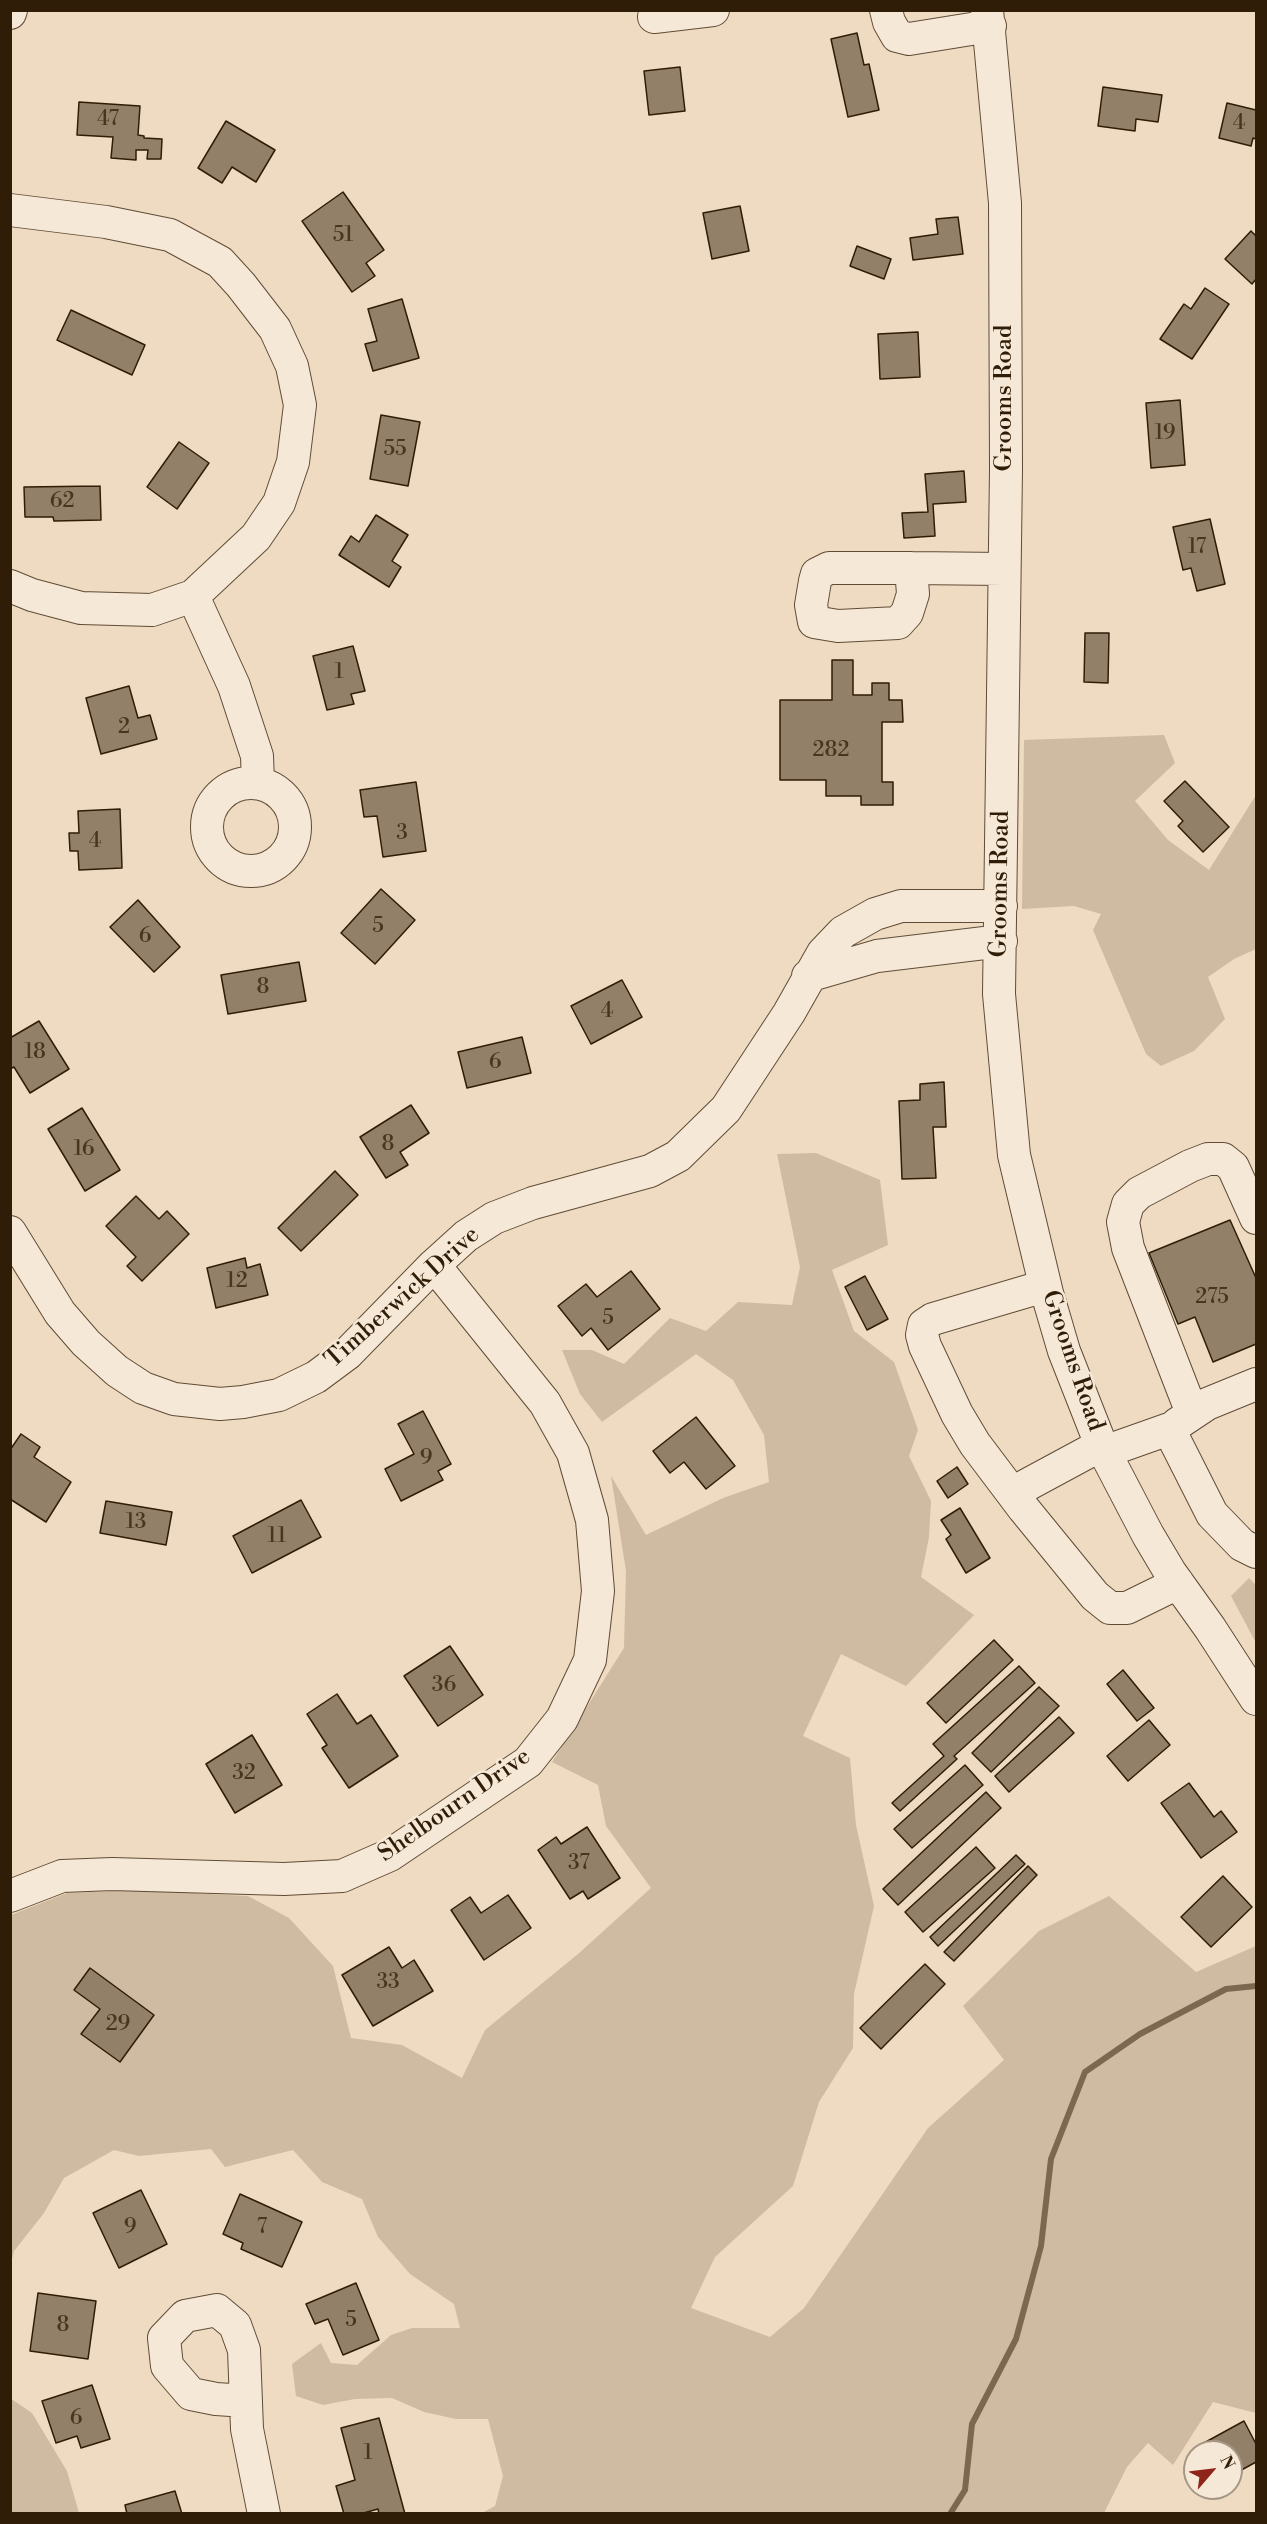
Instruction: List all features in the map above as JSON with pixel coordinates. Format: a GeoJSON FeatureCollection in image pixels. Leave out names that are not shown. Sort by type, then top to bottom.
{"type":"FeatureCollection","features":[{"type":"Feature","properties":{"kind":"street"},"geometry":{"type":"LineString","coordinates":[[654,18],[713,10]]}},
{"type":"Feature","properties":{"kind":"street"},"geometry":{"type":"LineString","coordinates":[[886,10],[889,22],[897,36],[909,39],[988,18]]}},
{"type":"Feature","properties":{"kind":"street","name":"Grooms Road"},"geometry":{"type":"LineString","coordinates":[[988,18],[1005,203],[1005,570],[999,994],[1014,1155],[1045,1286],[1065,1351],[1103,1449],[1148,1535],[1257,1699]]}},
{"type":"Feature","properties":{"kind":"street"},"geometry":{"type":"LineString","coordinates":[[10,210],[106,222],[170,235],[220,262],[275,329],[292,366],[300,405],[293,462],[279,503],[256,537],[193,596],[152,610],[81,608],[32,595],[10,586]]}},
{"type":"Feature","properties":{"kind":"street"},"geometry":{"type":"LineString","coordinates":[[911,568],[1005,570]]}},
{"type":"Feature","properties":{"kind":"street"},"geometry":{"type":"LineString","coordinates":[[193,596],[234,686],[258,756],[258,783]]}},
{"type":"Feature","properties":{"kind":"street","name":"Timberwick Drive"},"geometry":{"type":"LineString","coordinates":[[10,1232],[60,1313],[117,1371],[143,1388],[174,1399],[219,1404],[279,1395],[316,1377],[347,1354],[434,1265],[466,1236],[494,1218],[533,1203],[650,1171],[678,1156],[726,1109],[789,1013],[808,975],[823,953],[843,932],[875,914],[901,906],[1001,906]]}},
{"type":"Feature","properties":{"kind":"street"},"geometry":{"type":"LineString","coordinates":[[808,975],[877,956],[1001,941]]}},
{"type":"Feature","properties":{"kind":"street"},"geometry":{"type":"LineString","coordinates":[[1257,1218],[1233,1167],[1223,1159],[1208,1159],[1140,1193],[1128,1204],[1123,1222],[1128,1248],[1212,1514],[1242,1545],[1257,1552]]}},
{"type":"Feature","properties":{"kind":"street","name":"Shelbourn Drive"},"geometry":{"type":"LineString","coordinates":[[10,1896],[62,1876],[112,1874],[284,1879],[342,1876],[390,1855],[528,1762],[562,1719],[590,1660],[598,1591],[592,1520],[580,1475],[573,1453],[545,1403],[434,1265]]}},
{"type":"Feature","properties":{"kind":"street"},"geometry":{"type":"LineString","coordinates":[[1045,1286],[933,1319],[924,1325],[922,1335],[957,1414],[1012,1493],[1095,1596],[1110,1608],[1127,1608],[1178,1583]]}},
{"type":"Feature","properties":{"kind":"street"},"geometry":{"type":"LineString","coordinates":[[1012,1493],[1103,1449],[1181,1421],[1207,1404],[1257,1384]]}},
{"type":"Feature","properties":{"kind":"street"},"geometry":{"type":"LineString","coordinates":[[246,2401],[247,2429],[264,2514]]}},
{"type":"Feature","properties":{"kind":"shaded area"},"geometry":{"type":"Polygon","coordinates":[[[1164,735],[1175,763],[1135,801],[1168,840],[1209,870],[1256,795],[1256,949],[1234,959],[1208,977],[1225,1019],[1194,1051],[1161,1066],[1146,1054],[1093,930],[1101,914],[1074,906],[1022,909],[1024,740],[1164,735]]]}},
{"type":"Feature","properties":{"kind":"shaded area"},"geometry":{"type":"Polygon","coordinates":[[[816,1153],[880,1180],[888,1245],[832,1270],[854,1331],[894,1362],[918,1430],[909,1456],[931,1501],[929,1537],[921,1577],[974,1615],[906,1686],[841,1654],[803,1736],[850,1758],[856,1825],[874,1906],[854,1994],[853,2048],[819,2102],[793,2186],[715,2257],[691,2308],[770,2337],[804,2308],[928,2128],[1004,2060],[963,2006],[1039,1931],[1109,1896],[1196,1972],[1256,1946],[1256,2413],[1213,2402],[1189,2440],[1183,2440],[1183,2449],[1173,2465],[1148,2443],[1127,2467],[1104,2513],[482,2513],[495,2506],[503,2476],[488,2419],[456,2419],[424,2412],[392,2398],[355,2399],[323,2405],[296,2396],[292,2364],[321,2343],[331,2363],[357,2365],[391,2335],[412,2328],[460,2328],[454,2304],[410,2274],[378,2237],[362,2199],[322,2182],[293,2150],[225,2167],[211,2149],[139,2156],[114,2150],[64,2178],[44,2213],[14,2251],[11,2263],[11,1915],[67,1893],[136,1890],[248,1896],[289,1918],[333,1966],[351,2038],[402,2045],[462,2078],[485,2030],[578,1954],[651,1888],[606,1826],[598,1785],[552,1762],[624,1648],[626,1571],[611,1476],[646,1535],[723,1498],[769,1482],[764,1435],[733,1380],[696,1354],[602,1422],[580,1394],[562,1350],[592,1350],[624,1364],[670,1318],[706,1331],[738,1302],[792,1305],[800,1267],[777,1154],[816,1153]]]}},
{"type":"Feature","properties":{"kind":"shaded area"},"geometry":{"type":"Polygon","coordinates":[[[1249,1578],[1256,1585],[1256,1643],[1231,1596],[1249,1578]]]}},
{"type":"Feature","properties":{"kind":"shaded area"},"geometry":{"type":"Polygon","coordinates":[[[10,2398],[32,2413],[67,2471],[79,2513],[11,2513],[10,2398]]]}},
{"type":"Feature","properties":{"kind":"building"},"geometry":{"type":"Polygon","coordinates":[[[857,33],[864,65],[869,64],[879,110],[848,117],[831,39],[857,33]]]}},
{"type":"Feature","properties":{"kind":"building"},"geometry":{"type":"Polygon","coordinates":[[[680,67],[685,111],[649,115],[644,71],[680,67]]]}},
{"type":"Feature","properties":{"kind":"building"},"geometry":{"type":"Polygon","coordinates":[[[1103,87],[1162,95],[1158,122],[1136,119],[1135,131],[1098,126],[1103,87]]]}},
{"type":"Feature","properties":{"kind":"building"},"geometry":{"type":"Polygon","coordinates":[[[79,102],[140,106],[138,135],[144,138],[162,139],[161,159],[147,159],[148,150],[136,150],[136,160],[111,158],[113,137],[77,135],[79,102]]]}},
{"type":"Feature","properties":{"kind":"building"},"geometry":{"type":"Polygon","coordinates":[[[1227,103],[1256,110],[1256,139],[1253,138],[1251,146],[1219,138],[1227,103]]]}},
{"type":"Feature","properties":{"kind":"building"},"geometry":{"type":"Polygon","coordinates":[[[226,121],[275,150],[256,182],[232,167],[222,183],[198,168],[226,121]]]}},
{"type":"Feature","properties":{"kind":"building"},"geometry":{"type":"Polygon","coordinates":[[[343,192],[384,250],[366,263],[375,276],[352,292],[302,221],[343,192]]]}},
{"type":"Feature","properties":{"kind":"building"},"geometry":{"type":"Polygon","coordinates":[[[740,206],[749,251],[712,259],[703,213],[740,206]]]}},
{"type":"Feature","properties":{"kind":"building"},"geometry":{"type":"Polygon","coordinates":[[[958,217],[963,254],[913,260],[910,238],[938,234],[936,219],[958,217]]]}},
{"type":"Feature","properties":{"kind":"building"},"geometry":{"type":"Polygon","coordinates":[[[1251,231],[1256,236],[1256,279],[1252,284],[1225,259],[1251,231]]]}},
{"type":"Feature","properties":{"kind":"building"},"geometry":{"type":"Polygon","coordinates":[[[857,246],[891,259],[884,279],[850,266],[857,246]]]}},
{"type":"Feature","properties":{"kind":"building"},"geometry":{"type":"Polygon","coordinates":[[[1205,288],[1229,304],[1192,359],[1160,339],[1184,304],[1191,309],[1205,288]]]}},
{"type":"Feature","properties":{"kind":"building"},"geometry":{"type":"Polygon","coordinates":[[[402,299],[419,358],[373,371],[365,344],[377,341],[368,309],[402,299]]]}},
{"type":"Feature","properties":{"kind":"building"},"geometry":{"type":"Polygon","coordinates":[[[71,310],[145,345],[132,375],[57,340],[71,310]]]}},
{"type":"Feature","properties":{"kind":"building"},"geometry":{"type":"Polygon","coordinates":[[[918,332],[920,377],[880,379],[878,334],[918,332]]]}},
{"type":"Feature","properties":{"kind":"building"},"geometry":{"type":"Polygon","coordinates":[[[1180,400],[1185,465],[1151,468],[1146,403],[1180,400]]]}},
{"type":"Feature","properties":{"kind":"building"},"geometry":{"type":"Polygon","coordinates":[[[381,415],[420,422],[408,486],[370,479],[381,415]]]}},
{"type":"Feature","properties":{"kind":"building"},"geometry":{"type":"Polygon","coordinates":[[[179,442],[209,463],[177,509],[147,487],[179,442]]]}},
{"type":"Feature","properties":{"kind":"building"},"geometry":{"type":"Polygon","coordinates":[[[964,471],[966,502],[933,504],[935,536],[904,538],[902,513],[928,512],[925,474],[964,471]]]}},
{"type":"Feature","properties":{"kind":"building"},"geometry":{"type":"Polygon","coordinates":[[[100,486],[101,520],[54,521],[53,517],[25,517],[24,487],[100,486]]]}},
{"type":"Feature","properties":{"kind":"building"},"geometry":{"type":"Polygon","coordinates":[[[376,515],[408,535],[392,561],[401,567],[389,587],[339,555],[351,536],[359,542],[376,515]]]}},
{"type":"Feature","properties":{"kind":"building"},"geometry":{"type":"Polygon","coordinates":[[[1210,519],[1225,584],[1197,591],[1191,568],[1183,570],[1173,527],[1210,519]]]}},
{"type":"Feature","properties":{"kind":"building"},"geometry":{"type":"Polygon","coordinates":[[[1085,633],[1109,633],[1108,683],[1084,682],[1085,633]]]}},
{"type":"Feature","properties":{"kind":"building"},"geometry":{"type":"Polygon","coordinates":[[[353,646],[365,691],[351,694],[354,704],[327,710],[313,656],[353,646]]]}},
{"type":"Feature","properties":{"kind":"building"},"geometry":{"type":"Polygon","coordinates":[[[832,660],[853,660],[853,695],[872,695],[872,683],[889,683],[889,700],[902,700],[903,722],[882,722],[882,782],[893,782],[893,805],[861,805],[861,796],[826,796],[826,780],[780,780],[780,700],[832,700],[832,660]]]}},
{"type":"Feature","properties":{"kind":"building"},"geometry":{"type":"Polygon","coordinates":[[[129,686],[138,718],[150,715],[157,739],[101,754],[86,698],[129,686]]]}},
{"type":"Feature","properties":{"kind":"building"},"geometry":{"type":"Polygon","coordinates":[[[1185,781],[1229,827],[1203,852],[1178,826],[1183,821],[1164,801],[1185,781]]]}},
{"type":"Feature","properties":{"kind":"building"},"geometry":{"type":"Polygon","coordinates":[[[416,782],[426,851],[383,857],[377,816],[364,817],[360,790],[416,782]]]}},
{"type":"Feature","properties":{"kind":"building"},"geometry":{"type":"Polygon","coordinates":[[[120,809],[122,868],[79,870],[78,851],[70,851],[69,833],[79,833],[78,811],[120,809]]]}},
{"type":"Feature","properties":{"kind":"building"},"geometry":{"type":"Polygon","coordinates":[[[381,889],[415,920],[375,964],[341,933],[381,889]]]}},
{"type":"Feature","properties":{"kind":"building"},"geometry":{"type":"Polygon","coordinates":[[[138,900],[180,947],[154,972],[110,927],[138,900]]]}},
{"type":"Feature","properties":{"kind":"building"},"geometry":{"type":"Polygon","coordinates":[[[299,962],[306,1001],[228,1014],[221,975],[299,962]]]}},
{"type":"Feature","properties":{"kind":"building"},"geometry":{"type":"Polygon","coordinates":[[[622,980],[642,1017],[591,1044],[571,1006],[622,980]]]}},
{"type":"Feature","properties":{"kind":"building"},"geometry":{"type":"Polygon","coordinates":[[[39,1021],[69,1069],[30,1093],[14,1067],[10,1069],[10,1038],[39,1021]]]}},
{"type":"Feature","properties":{"kind":"building"},"geometry":{"type":"Polygon","coordinates":[[[522,1037],[531,1073],[467,1088],[458,1052],[522,1037]]]}},
{"type":"Feature","properties":{"kind":"building"},"geometry":{"type":"Polygon","coordinates":[[[944,1082],[946,1127],[933,1127],[936,1178],[902,1179],[899,1101],[920,1100],[920,1084],[944,1082]]]}},
{"type":"Feature","properties":{"kind":"building"},"geometry":{"type":"Polygon","coordinates":[[[411,1105],[429,1133],[400,1152],[408,1165],[386,1178],[360,1137],[411,1105]]]}},
{"type":"Feature","properties":{"kind":"building"},"geometry":{"type":"Polygon","coordinates":[[[82,1108],[120,1170],[85,1191],[48,1129],[82,1108]]]}},
{"type":"Feature","properties":{"kind":"building"},"geometry":{"type":"Polygon","coordinates":[[[335,1171],[358,1195],[301,1251],[278,1228],[335,1171]]]}},
{"type":"Feature","properties":{"kind":"building"},"geometry":{"type":"Polygon","coordinates":[[[136,1196],[159,1219],[167,1211],[189,1234],[142,1281],[127,1266],[136,1257],[106,1226],[136,1196]]]}},
{"type":"Feature","properties":{"kind":"building"},"geometry":{"type":"Polygon","coordinates":[[[1230,1220],[1256,1278],[1256,1344],[1213,1362],[1195,1317],[1178,1324],[1149,1253],[1230,1220]]]}},
{"type":"Feature","properties":{"kind":"building"},"geometry":{"type":"Polygon","coordinates":[[[245,1258],[247,1268],[260,1264],[268,1295],[216,1308],[207,1268],[245,1258]]]}},
{"type":"Feature","properties":{"kind":"building"},"geometry":{"type":"Polygon","coordinates":[[[631,1271],[660,1309],[608,1350],[591,1328],[582,1336],[558,1306],[586,1284],[597,1297],[631,1271]]]}},
{"type":"Feature","properties":{"kind":"building"},"geometry":{"type":"Polygon","coordinates":[[[865,1276],[888,1319],[867,1330],[845,1287],[865,1276]]]}},
{"type":"Feature","properties":{"kind":"building"},"geometry":{"type":"Polygon","coordinates":[[[423,1411],[451,1464],[438,1471],[443,1480],[401,1501],[385,1469],[414,1454],[398,1424],[423,1411]]]}},
{"type":"Feature","properties":{"kind":"building"},"geometry":{"type":"Polygon","coordinates":[[[696,1417],[735,1466],[706,1489],[684,1462],[670,1473],[653,1451],[696,1417]]]}},
{"type":"Feature","properties":{"kind":"building"},"geometry":{"type":"Polygon","coordinates":[[[21,1434],[40,1447],[34,1457],[71,1482],[46,1522],[10,1499],[10,1450],[21,1434]]]}},
{"type":"Feature","properties":{"kind":"building"},"geometry":{"type":"Polygon","coordinates":[[[957,1467],[968,1484],[948,1498],[937,1481],[957,1467]]]}},
{"type":"Feature","properties":{"kind":"building"},"geometry":{"type":"Polygon","coordinates":[[[301,1500],[321,1537],[252,1573],[233,1536],[301,1500]]]}},
{"type":"Feature","properties":{"kind":"building"},"geometry":{"type":"Polygon","coordinates":[[[106,1501],[172,1512],[166,1545],[100,1533],[106,1501]]]}},
{"type":"Feature","properties":{"kind":"building"},"geometry":{"type":"Polygon","coordinates":[[[960,1508],[990,1558],[966,1573],[946,1539],[951,1535],[941,1520],[960,1508]]]}},
{"type":"Feature","properties":{"kind":"building"},"geometry":{"type":"Polygon","coordinates":[[[994,1640],[1013,1660],[946,1723],[927,1703],[994,1640]]]}},
{"type":"Feature","properties":{"kind":"building"},"geometry":{"type":"Polygon","coordinates":[[[450,1646],[483,1695],[438,1726],[404,1676],[450,1646]]]}},
{"type":"Feature","properties":{"kind":"building"},"geometry":{"type":"Polygon","coordinates":[[[1019,1666],[1035,1683],[954,1756],[957,1759],[900,1811],[892,1803],[944,1756],[933,1744],[1019,1666]]]}},
{"type":"Feature","properties":{"kind":"building"},"geometry":{"type":"Polygon","coordinates":[[[1123,1670],[1154,1708],[1137,1721],[1107,1684],[1123,1670]]]}},
{"type":"Feature","properties":{"kind":"building"},"geometry":{"type":"Polygon","coordinates":[[[1039,1687],[1059,1706],[991,1772],[972,1753],[1039,1687]]]}},
{"type":"Feature","properties":{"kind":"building"},"geometry":{"type":"Polygon","coordinates":[[[337,1694],[357,1724],[371,1715],[398,1756],[349,1788],[322,1748],[327,1745],[307,1714],[337,1694]]]}},
{"type":"Feature","properties":{"kind":"building"},"geometry":{"type":"Polygon","coordinates":[[[1059,1717],[1074,1733],[1009,1792],[995,1776],[1059,1717]]]}},
{"type":"Feature","properties":{"kind":"building"},"geometry":{"type":"Polygon","coordinates":[[[1149,1720],[1170,1745],[1128,1781],[1107,1756],[1149,1720]]]}},
{"type":"Feature","properties":{"kind":"building"},"geometry":{"type":"Polygon","coordinates":[[[252,1735],[282,1785],[235,1813],[206,1764],[252,1735]]]}},
{"type":"Feature","properties":{"kind":"building"},"geometry":{"type":"Polygon","coordinates":[[[965,1765],[983,1785],[912,1848],[894,1829],[965,1765]]]}},
{"type":"Feature","properties":{"kind":"building"},"geometry":{"type":"Polygon","coordinates":[[[1189,1783],[1214,1817],[1221,1811],[1237,1832],[1201,1858],[1161,1803],[1189,1783]]]}},
{"type":"Feature","properties":{"kind":"building"},"geometry":{"type":"Polygon","coordinates":[[[986,1792],[1001,1808],[898,1905],[883,1889],[986,1792]]]}},
{"type":"Feature","properties":{"kind":"building"},"geometry":{"type":"Polygon","coordinates":[[[587,1827],[620,1878],[588,1899],[583,1891],[570,1899],[538,1850],[556,1837],[561,1844],[587,1827]]]}},
{"type":"Feature","properties":{"kind":"building"},"geometry":{"type":"Polygon","coordinates":[[[976,1847],[995,1868],[923,1932],[905,1912],[976,1847]]]}},
{"type":"Feature","properties":{"kind":"building"},"geometry":{"type":"Polygon","coordinates":[[[1016,1855],[1025,1864],[938,1946],[930,1937],[1016,1855]]]}},
{"type":"Feature","properties":{"kind":"building"},"geometry":{"type":"Polygon","coordinates":[[[1028,1866],[1037,1875],[954,1961],[944,1952],[1028,1866]]]}},
{"type":"Feature","properties":{"kind":"building"},"geometry":{"type":"Polygon","coordinates":[[[1223,1876],[1252,1907],[1211,1947],[1181,1917],[1223,1876]]]}},
{"type":"Feature","properties":{"kind":"building"},"geometry":{"type":"Polygon","coordinates":[[[508,1895],[531,1928],[484,1960],[451,1910],[470,1897],[481,1913],[508,1895]]]}},
{"type":"Feature","properties":{"kind":"building"},"geometry":{"type":"Polygon","coordinates":[[[389,1947],[402,1968],[414,1960],[433,1991],[373,2026],[342,1975],[389,1947]]]}},
{"type":"Feature","properties":{"kind":"building"},"geometry":{"type":"Polygon","coordinates":[[[925,1964],[945,1984],[881,2049],[860,2028],[925,1964]]]}},
{"type":"Feature","properties":{"kind":"building"},"geometry":{"type":"Polygon","coordinates":[[[90,1968],[154,2015],[120,2062],[81,2034],[100,2009],[74,1990],[90,1968]]]}},
{"type":"Feature","properties":{"kind":"building"},"geometry":{"type":"Polygon","coordinates":[[[141,2190],[167,2244],[119,2268],[93,2213],[141,2190]]]}},
{"type":"Feature","properties":{"kind":"building"},"geometry":{"type":"Polygon","coordinates":[[[240,2194],[302,2222],[282,2267],[241,2249],[243,2243],[223,2234],[240,2194]]]}},
{"type":"Feature","properties":{"kind":"building"},"geometry":{"type":"Polygon","coordinates":[[[356,2283],[379,2340],[343,2355],[328,2319],[315,2324],[306,2304],[356,2283]]]}},
{"type":"Feature","properties":{"kind":"building"},"geometry":{"type":"Polygon","coordinates":[[[38,2293],[96,2301],[88,2359],[30,2351],[38,2293]]]}},
{"type":"Feature","properties":{"kind":"building"},"geometry":{"type":"Polygon","coordinates":[[[92,2385],[110,2439],[81,2448],[77,2436],[56,2443],[42,2401],[92,2385]]]}},
{"type":"Feature","properties":{"kind":"building"},"geometry":{"type":"Polygon","coordinates":[[[379,2418],[405,2514],[379,2514],[378,2509],[360,2514],[344,2514],[336,2486],[355,2480],[341,2428],[379,2418]]]}},
{"type":"Feature","properties":{"kind":"building"},"geometry":{"type":"Polygon","coordinates":[[[1244,2421],[1256,2444],[1256,2462],[1243,2469],[1243,2440],[1209,2440],[1244,2421]]]}},
{"type":"Feature","properties":{"kind":"building"},"geometry":{"type":"Polygon","coordinates":[[[175,2491],[182,2514],[127,2514],[125,2505],[175,2491]]]}},
{"type":"Feature","properties":{"kind":"waterway"},"geometry":{"type":"LineString","coordinates":[[950,2514],[965,2490],[972,2424],[1016,2339],[1041,2246],[1051,2159],[1085,2072],[1140,2034],[1226,1989],[1256,1986]]}}]}
